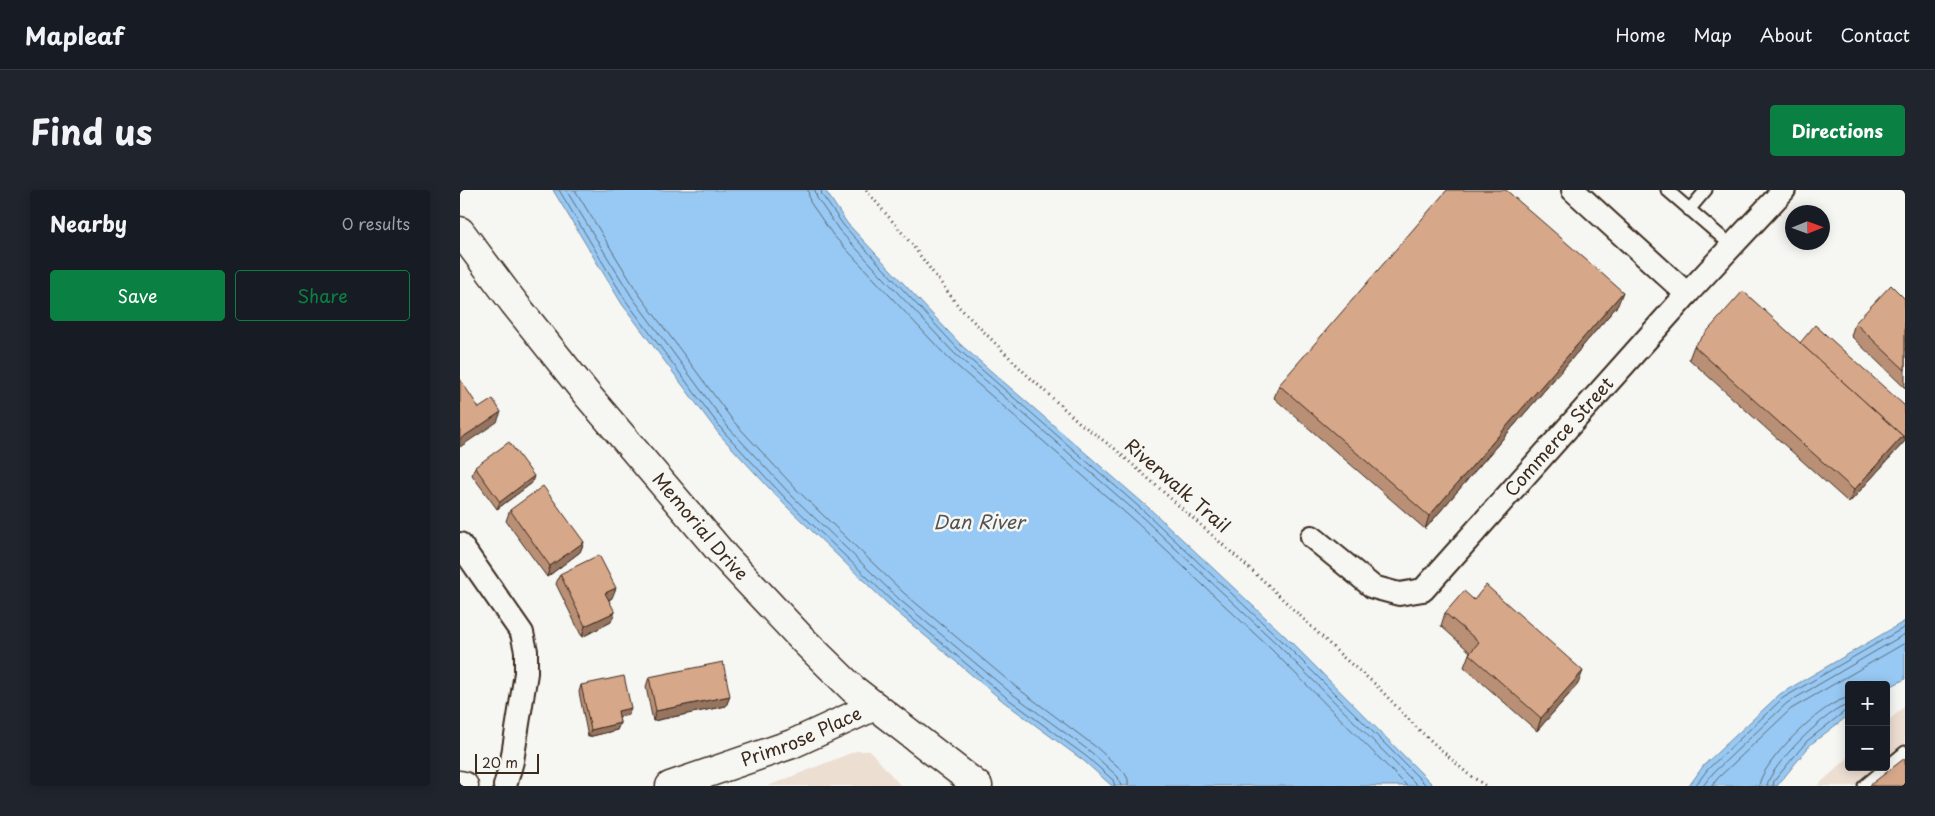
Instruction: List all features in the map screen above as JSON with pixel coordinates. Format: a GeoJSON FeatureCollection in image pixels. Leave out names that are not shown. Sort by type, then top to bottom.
{"type":"FeatureCollection","features":[{"type":"Feature","properties":{"kind":"main road","name":"Memorial Drive"},"geometry":{"type":"LineString","coordinates":[[460,230],[514,303],[589,397],[725,557],[804,641],[853,689],[978,786]]}},
{"type":"Feature","properties":{"kind":"main road","name":"Primrose Place"},"geometry":{"type":"LineString","coordinates":[[670,786],[792,744],[875,706]]}},
{"type":"Feature","properties":{"kind":"street"},"geometry":{"type":"LineString","coordinates":[[1573,190],[1687,294]]}},
{"type":"Feature","properties":{"kind":"street","name":"Commerce Street"},"geometry":{"type":"LineString","coordinates":[[1312,537],[1373,587],[1399,594],[1423,590],[1687,294],[1784,190]]}},
{"type":"Feature","properties":{"kind":"street"},"geometry":{"type":"LineString","coordinates":[[460,544],[522,633],[526,651],[526,673],[512,761],[506,786]]}},
{"type":"Feature","properties":{"kind":"lane"},"geometry":{"type":"LineString","coordinates":[[1666,190],[1732,246]]}},
{"type":"Feature","properties":{"kind":"lane"},"geometry":{"type":"LineString","coordinates":[[1689,210],[1706,190]]}},
{"type":"Feature","properties":{"kind":"lane"},"geometry":{"type":"LineString","coordinates":[[1864,786],[1905,752]]}},
{"type":"Feature","properties":{"kind":"path","name":"Riverwalk Trail"},"geometry":{"type":"LineString","coordinates":[[866,190],[909,240],[960,308],[1026,374],[1081,424],[1115,449],[1266,583],[1353,666],[1375,684],[1418,729],[1468,774],[1486,786]]}},
{"type":"Feature","properties":{"kind":"shaded area"},"geometry":{"type":"Polygon","coordinates":[[[1905,706],[1905,786],[1817,786],[1845,761],[1845,771],[1890,771],[1890,719],[1905,706]]]}},
{"type":"Feature","properties":{"kind":"shaded area"},"geometry":{"type":"Polygon","coordinates":[[[856,751],[870,751],[901,786],[768,786],[856,751]]]}},
{"type":"Feature","properties":{"kind":"water","name":"Dan River"},"geometry":{"type":"Polygon","coordinates":[[[553,190],[825,190],[847,223],[961,345],[1150,509],[1285,636],[1434,786],[1112,786],[1084,761],[1004,702],[892,608],[783,503],[719,434],[622,304],[553,190]]]}},
{"type":"Feature","properties":{"kind":"water"},"geometry":{"type":"Polygon","coordinates":[[[1905,621],[1905,679],[1890,687],[1890,681],[1845,681],[1845,718],[1811,744],[1777,786],[1689,786],[1704,765],[1780,694],[1905,621]]]}},
{"type":"Feature","properties":{"kind":"building"},"geometry":{"type":"Polygon","coordinates":[[[1447,190],[1506,190],[1623,292],[1429,516],[1279,385],[1447,190]]]}},
{"type":"Feature","properties":{"kind":"building"},"geometry":{"type":"Polygon","coordinates":[[[1891,285],[1905,299],[1905,370],[1855,323],[1891,285]]]}},
{"type":"Feature","properties":{"kind":"building"},"geometry":{"type":"Polygon","coordinates":[[[1743,291],[1903,436],[1854,490],[1694,346],[1743,291]]]}},
{"type":"Feature","properties":{"kind":"building"},"geometry":{"type":"Polygon","coordinates":[[[1815,325],[1905,406],[1905,435],[1902,439],[1903,436],[1800,343],[1815,325]]]}},
{"type":"Feature","properties":{"kind":"building"},"geometry":{"type":"Polygon","coordinates":[[[460,379],[479,408],[493,399],[501,412],[460,439],[460,379]]]}},
{"type":"Feature","properties":{"kind":"building"},"geometry":{"type":"Polygon","coordinates":[[[509,442],[534,476],[500,502],[475,467],[509,442]]]}},
{"type":"Feature","properties":{"kind":"building"},"geometry":{"type":"Polygon","coordinates":[[[543,486],[584,542],[550,566],[510,510],[543,486]]]}},
{"type":"Feature","properties":{"kind":"building"},"geometry":{"type":"Polygon","coordinates":[[[599,555],[616,588],[605,593],[615,612],[585,626],[560,574],[599,555]]]}},
{"type":"Feature","properties":{"kind":"building"},"geometry":{"type":"Polygon","coordinates":[[[1486,585],[1583,671],[1541,718],[1469,654],[1479,642],[1445,613],[1464,591],[1474,600],[1486,585]]]}},
{"type":"Feature","properties":{"kind":"building"},"geometry":{"type":"Polygon","coordinates":[[[723,662],[730,696],[656,711],[649,677],[723,662]]]}},
{"type":"Feature","properties":{"kind":"building"},"geometry":{"type":"Polygon","coordinates":[[[624,676],[631,708],[618,711],[620,723],[591,730],[581,685],[624,676]]]}},
{"type":"Feature","properties":{"kind":"building"},"geometry":{"type":"Polygon","coordinates":[[[1905,758],[1905,786],[1869,786],[1890,771],[1905,758]]]}}]}
